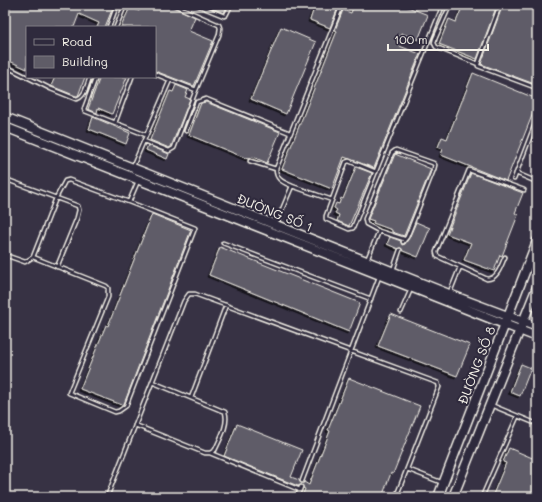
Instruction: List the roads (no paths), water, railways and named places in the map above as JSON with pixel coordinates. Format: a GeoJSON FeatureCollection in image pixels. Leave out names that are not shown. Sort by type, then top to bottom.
{"type":"FeatureCollection","features":[{"type":"Feature","properties":{"kind":"street","name":"ĐƯỜNG SỐ 1"},"geometry":{"type":"LineString","coordinates":[[5,117],[132,168],[140,176],[380,276],[537,337]]}},
{"type":"Feature","properties":{"kind":"street","name":"ĐƯỜNG SỐ 1"},"geometry":{"type":"LineString","coordinates":[[5,127],[276,225],[449,294],[537,327]]}},
{"type":"Feature","properties":{"kind":"street","name":"ĐƯỜNG SỐ 8"},"geometry":{"type":"LineString","coordinates":[[438,497],[537,241]]}},
{"type":"Feature","properties":{"kind":"street"},"geometry":{"type":"LineString","coordinates":[[454,497],[537,287]]}},
{"type":"Feature","properties":{"kind":"lane"},"geometry":{"type":"LineString","coordinates":[[109,26],[117,5]]}},
{"type":"Feature","properties":{"kind":"lane"},"geometry":{"type":"LineString","coordinates":[[116,26],[125,5]]}},
{"type":"Feature","properties":{"kind":"lane"},"geometry":{"type":"LineString","coordinates":[[144,140],[169,151],[172,150],[219,35],[219,25],[174,5]]}},
{"type":"Feature","properties":{"kind":"lane"},"geometry":{"type":"LineString","coordinates":[[197,5],[224,16],[231,5]]}},
{"type":"Feature","properties":{"kind":"lane"},"geometry":{"type":"LineString","coordinates":[[332,200],[292,186],[278,179],[276,169],[342,5]]}},
{"type":"Feature","properties":{"kind":"lane"},"geometry":{"type":"LineString","coordinates":[[376,172],[349,161],[346,162],[326,219],[352,229],[376,172],[442,6],[438,5]]}},
{"type":"Feature","properties":{"kind":"lane"},"geometry":{"type":"LineString","coordinates":[[450,5],[435,39],[434,43],[436,47],[478,64],[478,66],[537,88]]}},
{"type":"Feature","properties":{"kind":"lane"},"geometry":{"type":"LineString","coordinates":[[478,64],[500,5]]}},
{"type":"Feature","properties":{"kind":"lane"},"geometry":{"type":"LineString","coordinates":[[5,66],[26,76]]}},
{"type":"Feature","properties":{"kind":"lane"},"geometry":{"type":"LineString","coordinates":[[156,74],[196,90]]}},
{"type":"Feature","properties":{"kind":"lane"},"geometry":{"type":"LineString","coordinates":[[29,78],[76,99],[83,96],[90,78]]}},
{"type":"Feature","properties":{"kind":"lane"},"geometry":{"type":"LineString","coordinates":[[96,78],[84,109],[85,111],[146,135]]}},
{"type":"Feature","properties":{"kind":"lane"},"geometry":{"type":"LineString","coordinates":[[115,123],[132,78]]}},
{"type":"Feature","properties":{"kind":"lane"},"geometry":{"type":"LineString","coordinates":[[132,168],[170,80]]}},
{"type":"Feature","properties":{"kind":"lane"},"geometry":{"type":"LineString","coordinates":[[186,131],[197,102],[206,99],[290,133]]}},
{"type":"Feature","properties":{"kind":"lane"},"geometry":{"type":"LineString","coordinates":[[514,179],[537,119]]}},
{"type":"Feature","properties":{"kind":"lane"},"geometry":{"type":"LineString","coordinates":[[533,128],[537,129]]}},
{"type":"Feature","properties":{"kind":"lane"},"geometry":{"type":"LineString","coordinates":[[396,150],[401,151],[433,163],[434,169],[407,237],[404,241],[379,231],[366,224],[365,218],[392,153],[396,150]]}},
{"type":"Feature","properties":{"kind":"lane"},"geometry":{"type":"LineString","coordinates":[[250,161],[276,169]]}},
{"type":"Feature","properties":{"kind":"lane"},"geometry":{"type":"LineString","coordinates":[[505,256],[496,277],[487,279],[437,256],[436,252],[467,172],[471,170],[524,190]]}},
{"type":"Feature","properties":{"kind":"lane"},"geometry":{"type":"LineString","coordinates":[[516,173],[537,182]]}},
{"type":"Feature","properties":{"kind":"lane"},"geometry":{"type":"LineString","coordinates":[[129,202],[140,176]]}},
{"type":"Feature","properties":{"kind":"lane"},"geometry":{"type":"LineString","coordinates":[[5,179],[78,206],[79,210],[77,218],[57,267]]}},
{"type":"Feature","properties":{"kind":"lane"},"geometry":{"type":"LineString","coordinates":[[5,255],[25,262],[33,257],[56,198],[65,181],[69,180],[195,228],[126,406],[119,411],[115,412],[69,393],[109,293],[108,288],[33,257]]}},
{"type":"Feature","properties":{"kind":"lane"},"geometry":{"type":"LineString","coordinates":[[276,225],[292,186]]}},
{"type":"Feature","properties":{"kind":"lane"},"geometry":{"type":"LineString","coordinates":[[367,261],[379,231]]}},
{"type":"Feature","properties":{"kind":"lane"},"geometry":{"type":"LineString","coordinates":[[223,243],[371,300]]}},
{"type":"Feature","properties":{"kind":"lane"},"geometry":{"type":"LineString","coordinates":[[392,271],[400,250]]}},
{"type":"Feature","properties":{"kind":"lane"},"geometry":{"type":"LineString","coordinates":[[449,294],[460,266]]}},
{"type":"Feature","properties":{"kind":"lane"},"geometry":{"type":"LineString","coordinates":[[302,481],[380,276]]}},
{"type":"Feature","properties":{"kind":"lane"},"geometry":{"type":"LineString","coordinates":[[401,312],[411,288]]}},
{"type":"Feature","properties":{"kind":"lane"},"geometry":{"type":"LineString","coordinates":[[107,497],[184,301],[189,294],[194,294],[438,383],[439,387],[396,497]]}},
{"type":"Feature","properties":{"kind":"lane"},"geometry":{"type":"LineString","coordinates":[[190,398],[226,305]]}},
{"type":"Feature","properties":{"kind":"lane"},"geometry":{"type":"LineString","coordinates":[[152,382],[225,412],[226,423],[215,450],[210,453]]}},
{"type":"Feature","properties":{"kind":"lane"},"geometry":{"type":"LineString","coordinates":[[490,405],[537,424]]}},
{"type":"Feature","properties":{"kind":"lane"},"geometry":{"type":"LineString","coordinates":[[482,497],[517,417]]}},
{"type":"Feature","properties":{"kind":"lane"},"geometry":{"type":"LineString","coordinates":[[135,425],[300,488],[297,497]]}},
{"type":"Feature","properties":{"kind":"lane"},"geometry":{"type":"LineString","coordinates":[[407,469],[443,483]]}}]}
